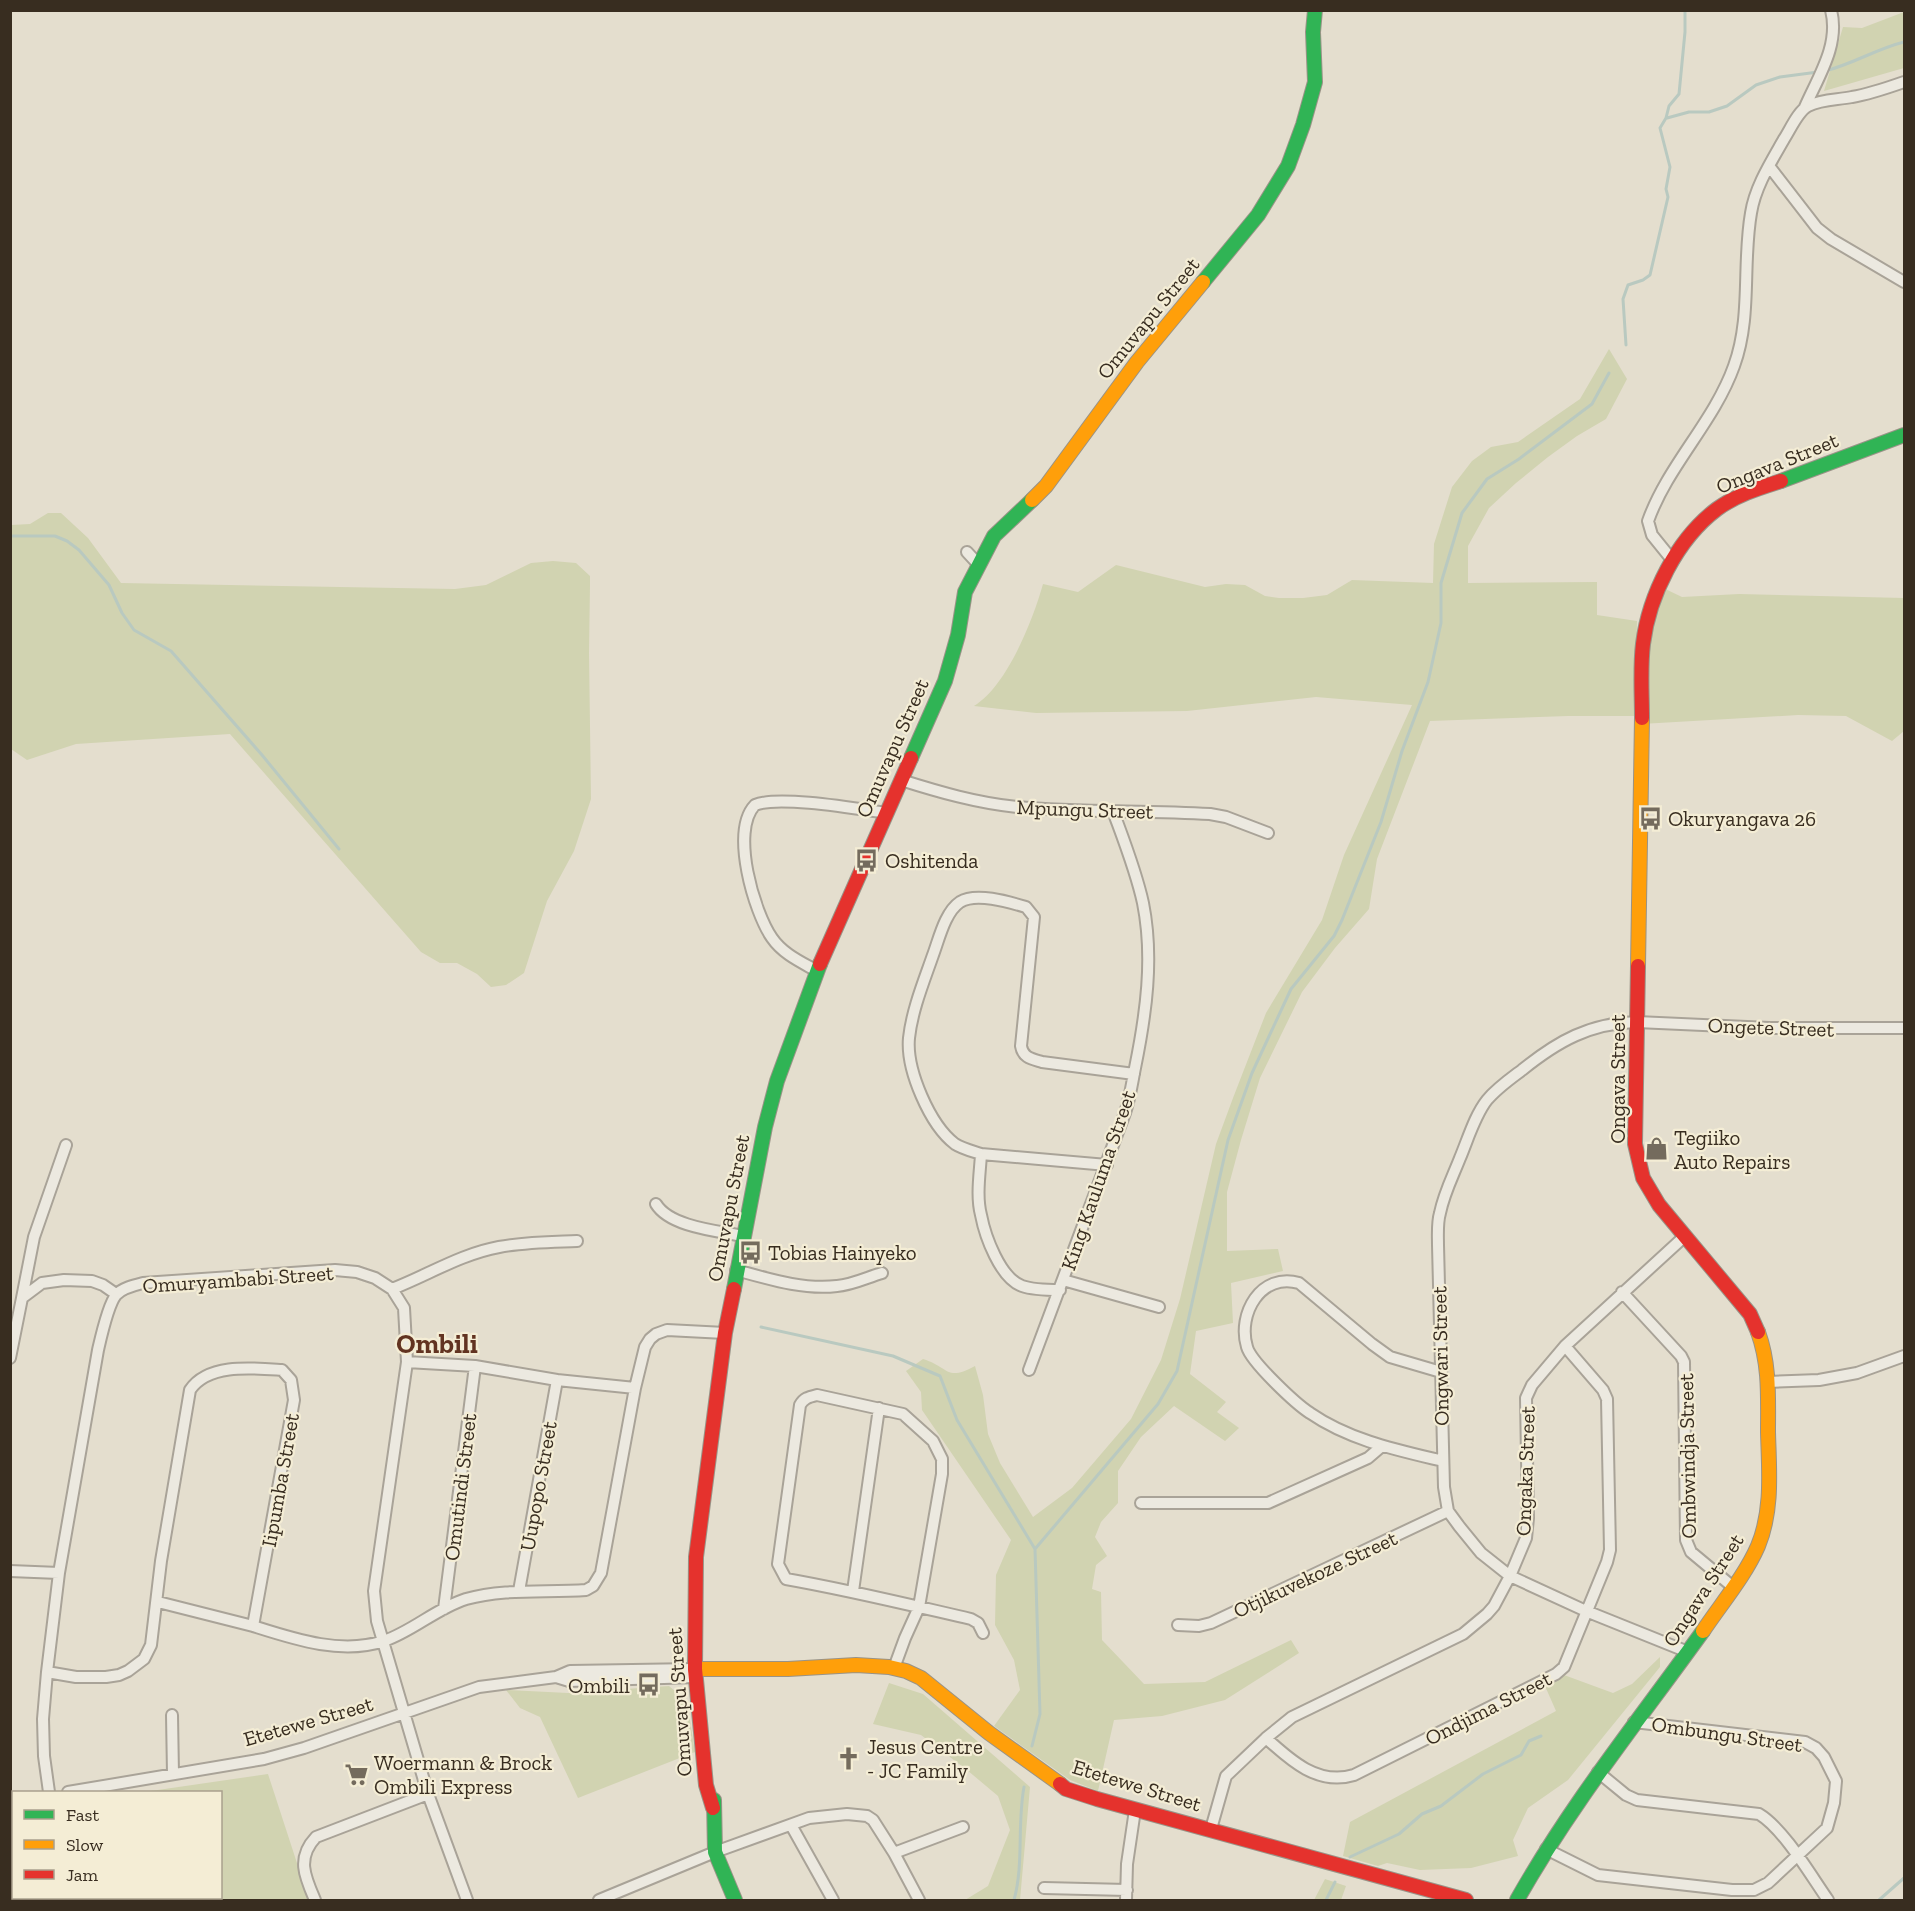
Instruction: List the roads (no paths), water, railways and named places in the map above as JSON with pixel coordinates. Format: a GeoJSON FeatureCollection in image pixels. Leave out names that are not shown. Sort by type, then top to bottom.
{"type":"FeatureCollection","features":[{"type":"Feature","properties":{"kind":"street","name":"Omuvapu Street"},"geometry":{"type":"LineString","coordinates":[[735,1900],[715,1852],[713,1808],[716,1784],[700,1673],[700,1605],[696,1593],[696,1557],[724,1333],[765,1127],[777,1081],[817,971],[945,681],[958,635],[965,592],[978,565],[994,536],[1046,486],[1137,362],[1258,215],[1288,166],[1304,125],[1315,82],[1313,32],[1315,10]]}},
{"type":"Feature","properties":{"kind":"street"},"geometry":{"type":"LineString","coordinates":[[1673,561],[1652,535],[1648,521],[1667,482],[1715,405],[1733,368],[1741,341],[1746,302],[1751,212],[1769,166],[1805,108],[1824,68],[1834,21],[1831,10]]}},
{"type":"Feature","properties":{"kind":"street"},"geometry":{"type":"LineString","coordinates":[[1805,108],[1825,100],[1852,97],[1905,82]]}},
{"type":"Feature","properties":{"kind":"street"},"geometry":{"type":"LineString","coordinates":[[1769,166],[1817,228],[1831,239],[1905,282]]}},
{"type":"Feature","properties":{"kind":"street","name":"Ongava Street"},"geometry":{"type":"LineString","coordinates":[[1517,1900],[1546,1849],[1598,1772],[1688,1652],[1747,1566],[1761,1539],[1767,1508],[1768,1382],[1766,1354],[1760,1334],[1750,1314],[1659,1205],[1643,1178],[1635,1144],[1643,645],[1655,596],[1673,561],[1698,528],[1716,511],[1734,499],[1905,435]]}},
{"type":"Feature","properties":{"kind":"street"},"geometry":{"type":"LineString","coordinates":[[967,552],[978,565]]}},
{"type":"Feature","properties":{"kind":"street","name":"Mpungu Street"},"geometry":{"type":"LineString","coordinates":[[901,780],[945,794],[1018,807],[1210,814],[1233,819],[1268,833]]}},
{"type":"Feature","properties":{"kind":"street"},"geometry":{"type":"LineString","coordinates":[[817,971],[791,957],[773,938],[755,902],[747,872],[745,841],[747,817],[755,805],[774,801],[850,807],[886,813]]}},
{"type":"Feature","properties":{"kind":"street","name":"King Kauluma Street"},"geometry":{"type":"LineString","coordinates":[[1029,1370],[1130,1098],[1144,1023],[1148,987],[1147,929],[1142,901],[1127,848],[1113,811]]}},
{"type":"Feature","properties":{"kind":"street"},"geometry":{"type":"LineString","coordinates":[[1107,1165],[981,1154],[957,1145],[948,1138],[933,1118],[922,1097],[910,1056],[909,1039],[917,1004],[941,933],[951,911],[959,903],[970,898],[993,899],[1026,907],[1034,917],[1021,1046],[1023,1053],[1029,1059],[1134,1074]]}},
{"type":"Feature","properties":{"kind":"street","name":"Ongwari Street"},"geometry":{"type":"LineString","coordinates":[[1637,1022],[1617,1022],[1573,1035],[1527,1066],[1486,1101],[1443,1197],[1439,1216],[1438,1245],[1443,1488],[1448,1511],[1481,1553],[1510,1576],[1586,1611],[1688,1652]]}},
{"type":"Feature","properties":{"kind":"street","name":"Ongete Street"},"geometry":{"type":"LineString","coordinates":[[1637,1022],[1769,1028],[1905,1028]]}},
{"type":"Feature","properties":{"kind":"street"},"geometry":{"type":"LineString","coordinates":[[10,1358],[34,1237],[66,1145]]}},
{"type":"Feature","properties":{"kind":"street"},"geometry":{"type":"LineString","coordinates":[[981,1154],[980,1213],[994,1253],[1005,1273],[1015,1283],[1023,1286],[1062,1285],[1159,1307]]}},
{"type":"Feature","properties":{"kind":"street"},"geometry":{"type":"LineString","coordinates":[[656,1204],[661,1212],[670,1218],[743,1236]]}},
{"type":"Feature","properties":{"kind":"street","name":"Ongaka Street"},"geometry":{"type":"LineString","coordinates":[[1211,1829],[1226,1776],[1292,1717],[1463,1634],[1487,1614],[1510,1576],[1526,1538],[1528,1518],[1526,1398],[1532,1385],[1565,1346],[1685,1236]]}},
{"type":"Feature","properties":{"kind":"street"},"geometry":{"type":"LineString","coordinates":[[467,1900],[428,1794],[376,1621],[374,1591],[407,1362],[404,1308],[392,1289],[458,1259],[499,1246],[577,1241]]}},
{"type":"Feature","properties":{"kind":"street","name":"Omuryambabi Street"},"geometry":{"type":"LineString","coordinates":[[50,1791],[44,1756],[43,1719],[59,1573],[98,1350],[108,1314],[117,1294],[143,1283],[335,1270],[366,1274],[392,1289]]}},
{"type":"Feature","properties":{"kind":"street"},"geometry":{"type":"LineString","coordinates":[[736,1270],[789,1284],[814,1286],[839,1286],[882,1273]]}},
{"type":"Feature","properties":{"kind":"street"},"geometry":{"type":"LineString","coordinates":[[22,1298],[42,1283],[64,1280],[92,1281],[117,1294]]}},
{"type":"Feature","properties":{"kind":"street"},"geometry":{"type":"LineString","coordinates":[[1441,1372],[1401,1362],[1382,1352],[1299,1284],[1279,1282],[1271,1284],[1249,1307],[1246,1318],[1247,1347],[1252,1357],[1282,1389],[1309,1413],[1340,1430],[1382,1446],[1443,1461]]}},
{"type":"Feature","properties":{"kind":"street","name":"Ombwindja Street"},"geometry":{"type":"LineString","coordinates":[[1622,1292],[1684,1362],[1686,1370],[1688,1546],[1690,1552],[1733,1587]]}},
{"type":"Feature","properties":{"kind":"street"},"geometry":{"type":"LineString","coordinates":[[158,1602],[291,1638],[324,1645],[351,1646],[383,1641],[465,1600],[519,1591],[586,1590],[593,1586],[601,1573],[635,1388],[645,1347],[656,1334],[676,1330],[724,1333]]}},
{"type":"Feature","properties":{"kind":"street","name":"Ondjima Street"},"geometry":{"type":"LineString","coordinates":[[1266,1738],[1293,1763],[1331,1778],[1344,1778],[1556,1674],[1564,1667],[1610,1550],[1608,1408],[1603,1390],[1565,1346]]}},
{"type":"Feature","properties":{"kind":"street"},"geometry":{"type":"LineString","coordinates":[[1768,1382],[1820,1380],[1857,1373],[1905,1356]]}},
{"type":"Feature","properties":{"kind":"street"},"geometry":{"type":"LineString","coordinates":[[407,1362],[475,1366],[557,1380],[635,1388]]}},
{"type":"Feature","properties":{"kind":"street","name":"Omutindi Street"},"geometry":{"type":"LineString","coordinates":[[444,1609],[475,1366]]}},
{"type":"Feature","properties":{"kind":"street","name":"Iipumba Street"},"geometry":{"type":"LineString","coordinates":[[47,1672],[76,1677],[106,1677],[119,1675],[137,1666],[144,1659],[151,1645],[165,1532],[190,1390],[195,1383],[207,1375],[218,1372],[246,1369],[282,1370],[291,1380],[294,1400],[253,1626]]}},
{"type":"Feature","properties":{"kind":"street","name":"Uupopo Street"},"geometry":{"type":"LineString","coordinates":[[519,1591],[557,1380]]}},
{"type":"Feature","properties":{"kind":"street"},"geometry":{"type":"LineString","coordinates":[[894,1668],[904,1638],[919,1607],[942,1474],[942,1459],[933,1441],[903,1414],[817,1395],[803,1400],[800,1405],[778,1564],[786,1579],[853,1591],[919,1607],[971,1619],[978,1623],[983,1633]]}},
{"type":"Feature","properties":{"kind":"street"},"geometry":{"type":"LineString","coordinates":[[853,1591],[879,1408]]}},
{"type":"Feature","properties":{"kind":"street"},"geometry":{"type":"LineString","coordinates":[[1141,1503],[1268,1503],[1368,1458],[1382,1446]]}},
{"type":"Feature","properties":{"kind":"street","name":"Otjikuvekoze Street"},"geometry":{"type":"LineString","coordinates":[[1178,1625],[1199,1626],[1211,1623],[1448,1511]]}},
{"type":"Feature","properties":{"kind":"street"},"geometry":{"type":"LineString","coordinates":[[10,1571],[59,1573]]}},
{"type":"Feature","properties":{"kind":"street","name":"Etetewe Street"},"geometry":{"type":"LineString","coordinates":[[74,1791],[264,1759],[304,1748],[479,1687],[556,1677],[569,1681],[700,1673],[770,1673],[787,1669],[862,1666],[894,1668],[921,1678],[988,1733],[1066,1789],[1466,1900]]}},
{"type":"Feature","properties":{"kind":"street"},"geometry":{"type":"LineString","coordinates":[[172,1715],[173,1774]]}},
{"type":"Feature","properties":{"kind":"street","name":"Ombungu Street"},"geometry":{"type":"LineString","coordinates":[[1546,1849],[1598,1875],[1732,1890],[1758,1889],[1768,1883],[1827,1828],[1836,1786],[1834,1775],[1816,1748],[1795,1739],[1635,1722]]}},
{"type":"Feature","properties":{"kind":"street"},"geometry":{"type":"LineString","coordinates":[[1598,1772],[1626,1795],[1637,1800],[1759,1814],[1770,1823],[1797,1856],[1828,1900]]}},
{"type":"Feature","properties":{"kind":"street"},"geometry":{"type":"LineString","coordinates":[[315,1900],[306,1878],[304,1859],[307,1846],[316,1837],[428,1794]]}},
{"type":"Feature","properties":{"kind":"street"},"geometry":{"type":"LineString","coordinates":[[1044,1888],[1126,1895],[1127,1864],[1135,1810]]}},
{"type":"Feature","properties":{"kind":"street"},"geometry":{"type":"LineString","coordinates":[[599,1900],[715,1852],[809,1818],[827,1815],[867,1816],[873,1820],[919,1900]]}},
{"type":"Feature","properties":{"kind":"street"},"geometry":{"type":"LineString","coordinates":[[791,1825],[833,1900]]}},
{"type":"Feature","properties":{"kind":"street"},"geometry":{"type":"LineString","coordinates":[[894,1853],[963,1827]]}},
{"type":"Feature","properties":{"kind":"waterway"},"geometry":{"type":"LineString","coordinates":[[1626,345],[1623,299],[1628,285],[1650,275],[1668,197],[1666,189],[1670,167],[1660,128],[1669,106],[1679,94],[1685,10]]}},
{"type":"Feature","properties":{"kind":"waterway"},"geometry":{"type":"LineString","coordinates":[[1825,71],[1904,42]]}},
{"type":"Feature","properties":{"kind":"waterway"},"geometry":{"type":"LineString","coordinates":[[1667,118],[1689,112],[1709,112],[1727,106],[1756,85],[1780,77],[1818,72]]}},
{"type":"Feature","properties":{"kind":"waterway"},"geometry":{"type":"LineString","coordinates":[[1035,1549],[1158,1404],[1177,1371],[1228,1140],[1252,1073],[1291,989],[1334,936],[1381,822],[1402,751],[1428,682],[1441,623],[1441,583],[1462,513],[1487,479],[1519,459],[1592,404],[1609,373]]}},
{"type":"Feature","properties":{"kind":"waterway"},"geometry":{"type":"LineString","coordinates":[[10,536],[55,536],[79,550],[109,585],[122,613],[134,630],[171,651],[262,755],[339,849]]}},
{"type":"Feature","properties":{"kind":"waterway"},"geometry":{"type":"LineString","coordinates":[[761,1327],[893,1356],[940,1376],[957,1420],[1035,1549],[1040,1714],[1032,1746]]}},
{"type":"Feature","properties":{"kind":"waterway"},"geometry":{"type":"LineString","coordinates":[[1350,1857],[1399,1834],[1422,1814],[1441,1806],[1483,1774],[1521,1755],[1529,1741],[1541,1736]]}},
{"type":"Feature","properties":{"kind":"waterway"},"geometry":{"type":"LineString","coordinates":[[1014,1900],[1019,1872],[1024,1787]]}},
{"type":"Feature","properties":{"kind":"waterway"},"geometry":{"type":"LineString","coordinates":[[1879,1900],[1904,1878]]}},
{"type":"Feature","properties":{"kind":"waterway"},"geometry":{"type":"LineString","coordinates":[[1326,1900],[1335,1882]]}},
{"type":"Feature","properties":{"kind":"place","name":"Okuryangava 26"},"geometry":{"type":"Point","coordinates":[1650,818]}},
{"type":"Feature","properties":{"kind":"place","name":"Oshitenda"},"geometry":{"type":"Point","coordinates":[867,860]}},
{"type":"Feature","properties":{"kind":"place","name":"Tegiiko Auto Repairs"},"geometry":{"type":"Point","coordinates":[1656,1149]}},
{"type":"Feature","properties":{"kind":"place","name":"Tobias Hainyeko"},"geometry":{"type":"Point","coordinates":[750,1252]}},
{"type":"Feature","properties":{"kind":"place","name":"Ombili"},"geometry":{"type":"Point","coordinates":[648,1685]}},
{"type":"Feature","properties":{"kind":"place","name":"Jesus Centre - JC Family"},"geometry":{"type":"Point","coordinates":[849,1758]}},
{"type":"Feature","properties":{"kind":"place","name":"Woermann & Brock Ombili Express"},"geometry":{"type":"Point","coordinates":[356,1774]}},
{"type":"Feature","properties":{"kind":"district","name":"Ombili"},"geometry":{"type":"Point","coordinates":[437,1344]}}]}
